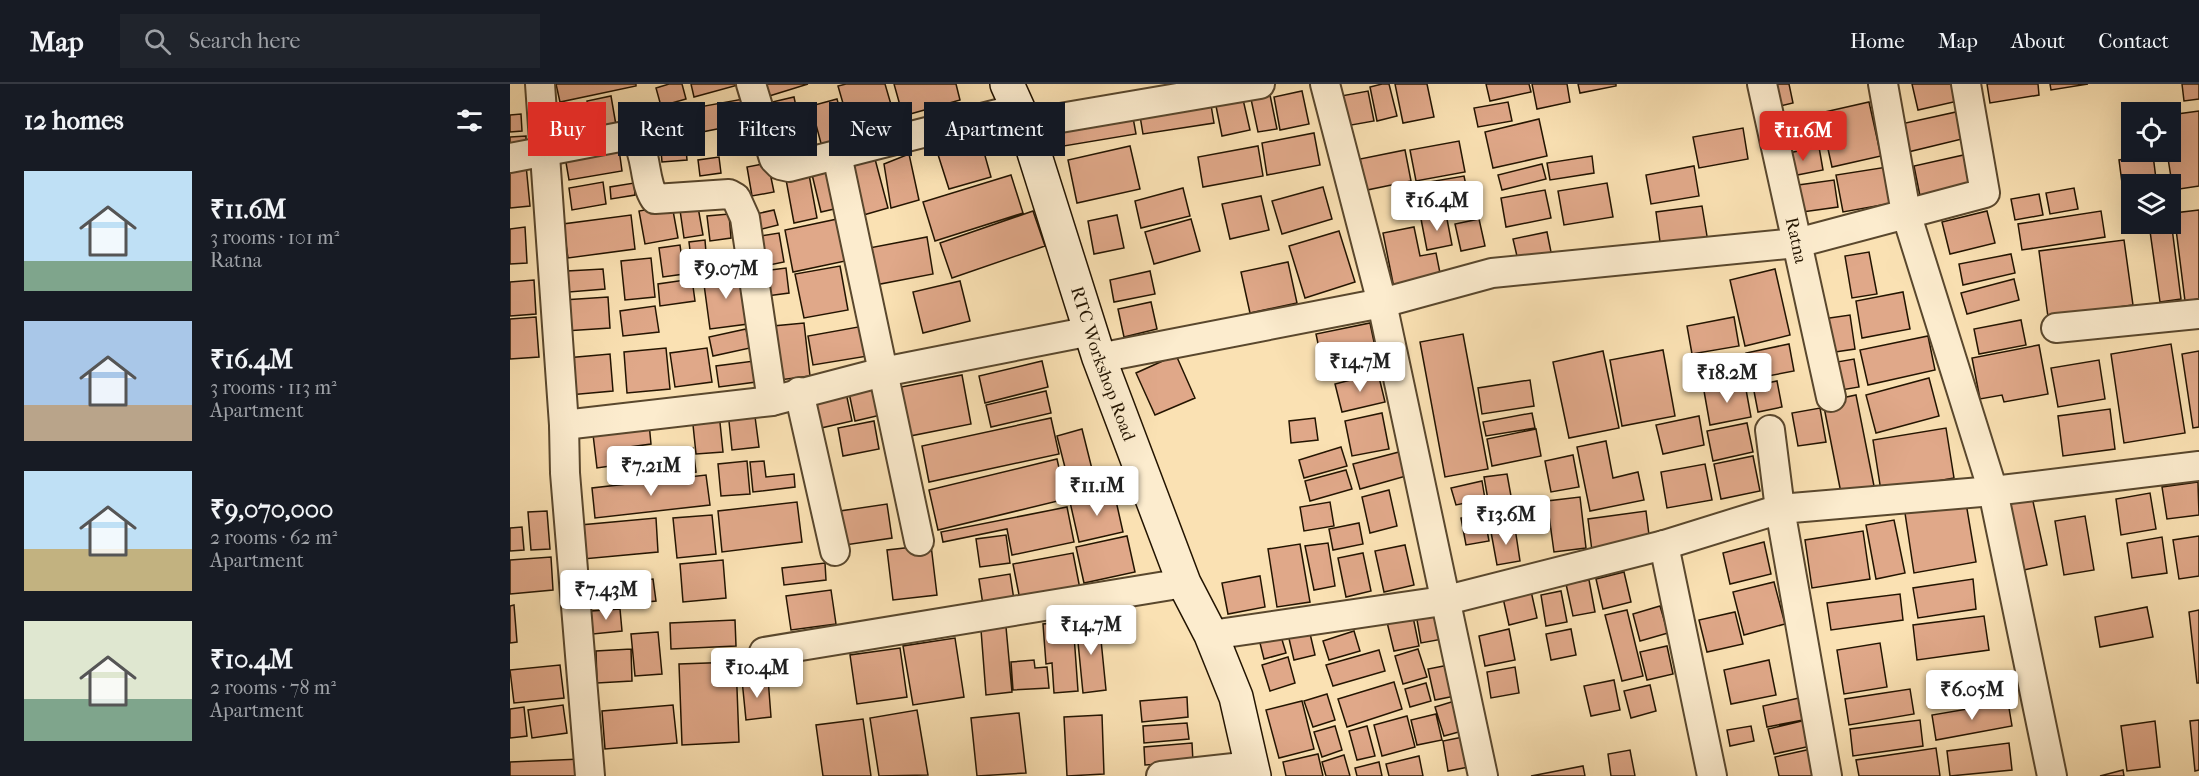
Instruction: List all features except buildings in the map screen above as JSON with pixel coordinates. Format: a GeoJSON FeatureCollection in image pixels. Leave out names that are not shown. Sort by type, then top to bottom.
{"type":"FeatureCollection","features":[{"type":"Feature","properties":{"kind":"street"},"geometry":{"type":"LineString","coordinates":[[540,84],[541,102]]}},
{"type":"Feature","properties":{"kind":"street"},"geometry":{"type":"LineString","coordinates":[[752,84],[774,159],[780,165],[789,167],[833,156]]}},
{"type":"Feature","properties":{"kind":"street"},"geometry":{"type":"LineString","coordinates":[[1060,102],[1260,84]]}},
{"type":"Feature","properties":{"kind":"street"},"geometry":{"type":"LineString","coordinates":[[1325,84],[1382,303],[1443,601],[1482,776]]}},
{"type":"Feature","properties":{"kind":"street","name":"Ratna"},"geometry":{"type":"LineString","coordinates":[[1762,84],[1831,397]]}},
{"type":"Feature","properties":{"kind":"street"},"geometry":{"type":"LineString","coordinates":[[1882,84],[1906,213],[1993,491],[2052,776]]}},
{"type":"Feature","properties":{"kind":"street"},"geometry":{"type":"LineString","coordinates":[[564,425],[772,401],[799,392],[883,372],[1095,345],[1382,303],[1492,273],[1797,243],[1985,193],[1966,84]]}},
{"type":"Feature","properties":{"kind":"street"},"geometry":{"type":"LineString","coordinates":[[606,140],[625,136],[635,137],[641,145],[650,191],[655,199],[729,194],[736,198],[745,218],[772,401]]}},
{"type":"Feature","properties":{"kind":"street"},"geometry":{"type":"LineString","coordinates":[[510,158],[528,155]]}},
{"type":"Feature","properties":{"kind":"street"},"geometry":{"type":"LineString","coordinates":[[543,156],[564,425],[565,473],[590,776]]}},
{"type":"Feature","properties":{"kind":"street"},"geometry":{"type":"LineString","coordinates":[[837,156],[919,541]]}},
{"type":"Feature","properties":{"kind":"street","name":"RTC Workshop Road"},"geometry":{"type":"LineString","coordinates":[[1033,156],[1095,345],[1184,583],[1212,635],[1236,697],[1253,771]]}},
{"type":"Feature","properties":{"kind":"street"},"geometry":{"type":"LineString","coordinates":[[2055,328],[2199,314]]}},
{"type":"Feature","properties":{"kind":"street"},"geometry":{"type":"LineString","coordinates":[[799,392],[835,551]]}},
{"type":"Feature","properties":{"kind":"street"},"geometry":{"type":"LineString","coordinates":[[1770,430],[1780,509],[1827,776]]}},
{"type":"Feature","properties":{"kind":"street"},"geometry":{"type":"LineString","coordinates":[[1212,635],[1443,601],[1664,545],[1780,509],[1993,491],[2199,466]]}},
{"type":"Feature","properties":{"kind":"street"},"geometry":{"type":"LineString","coordinates":[[1664,545],[1712,776]]}},
{"type":"Feature","properties":{"kind":"street"},"geometry":{"type":"LineString","coordinates":[[764,652],[1184,583]]}},
{"type":"Feature","properties":{"kind":"street"},"geometry":{"type":"LineString","coordinates":[[1161,776],[1253,771]]}}]}
